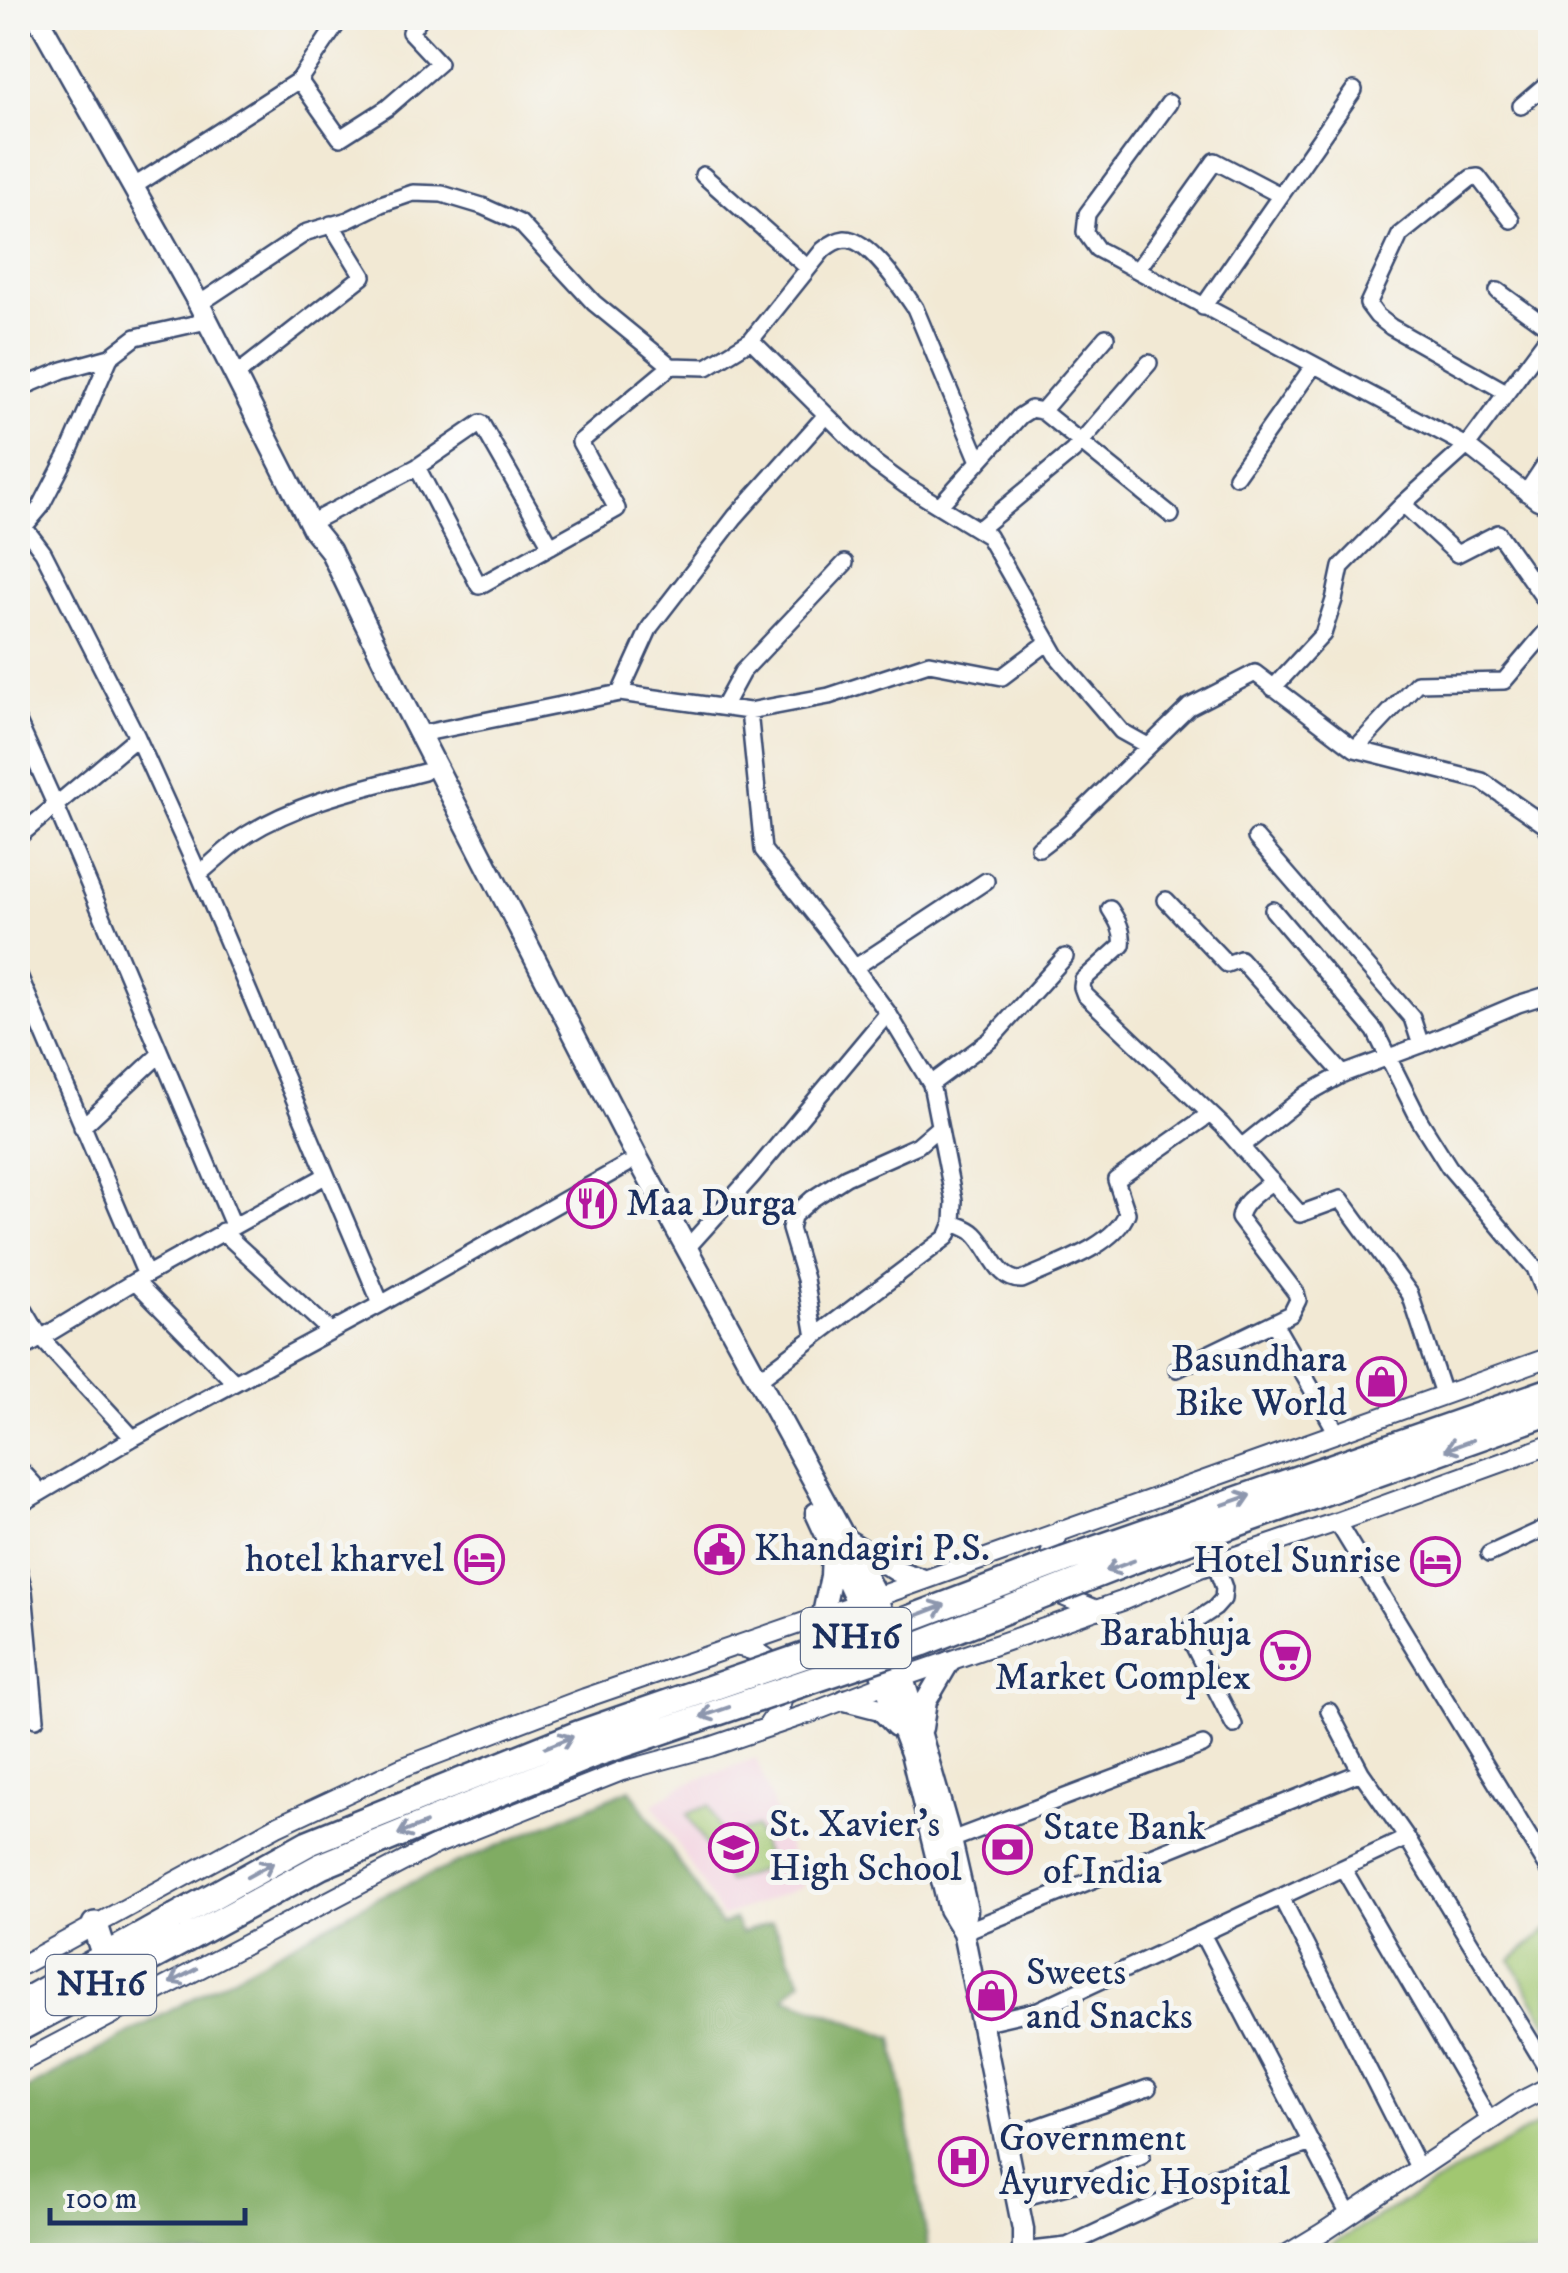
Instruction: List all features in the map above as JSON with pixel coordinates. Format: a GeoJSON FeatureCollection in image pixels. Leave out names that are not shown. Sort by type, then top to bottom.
{"type":"FeatureCollection","features":[{"type":"Feature","properties":{"kind":"highway","name":"NH16"},"geometry":{"type":"LineString","coordinates":[[18,2029],[132,1968],[180,1928],[308,1843],[578,1734],[1550,1392]]}},
{"type":"Feature","properties":{"kind":"highway","name":"NH16"},"geometry":{"type":"LineString","coordinates":[[18,2005],[105,1956],[592,1754],[922,1642],[1134,1560],[1550,1412]]}},
{"type":"Feature","properties":{"kind":"highway"},"geometry":{"type":"LineString","coordinates":[[95,1925],[105,1956]]}},
{"type":"Feature","properties":{"kind":"highway"},"geometry":{"type":"LineString","coordinates":[[132,1968],[146,1996]]}},
{"type":"Feature","properties":{"kind":"main road"},"geometry":{"type":"LineString","coordinates":[[38,18],[203,313],[311,526],[330,550],[626,1166],[771,1416],[867,1599],[951,1840],[967,1910],[963,1932]]}},
{"type":"Feature","properties":{"kind":"main road"},"geometry":{"type":"LineString","coordinates":[[311,526],[318,556],[424,772],[464,834],[759,1380],[771,1416]]}},
{"type":"Feature","properties":{"kind":"main road"},"geometry":{"type":"LineString","coordinates":[[839,1542],[897,1572],[921,1579]]}},
{"type":"Feature","properties":{"kind":"main road"},"geometry":{"type":"LineString","coordinates":[[823,1614],[839,1542]]}},
{"type":"Feature","properties":{"kind":"main road"},"geometry":{"type":"LineString","coordinates":[[950,1662],[926,1701],[913,1735],[911,1754],[949,1909],[963,1932],[1022,2229],[1023,2253]]}},
{"type":"Feature","properties":{"kind":"main road"},"geometry":{"type":"LineString","coordinates":[[844,1700],[880,1709],[913,1735]]}},
{"type":"Feature","properties":{"kind":"street"},"geometry":{"type":"LineString","coordinates":[[132,187],[299,80],[340,18]]}},
{"type":"Feature","properties":{"kind":"street"},"geometry":{"type":"LineString","coordinates":[[299,80],[340,138],[387,108],[440,63],[410,32],[420,18]]}},
{"type":"Feature","properties":{"kind":"street"},"geometry":{"type":"LineString","coordinates":[[1520,106],[1550,82]]}},
{"type":"Feature","properties":{"kind":"street"},"geometry":{"type":"LineString","coordinates":[[1203,306],[1354,90]]}},
{"type":"Feature","properties":{"kind":"street"},"geometry":{"type":"LineString","coordinates":[[1169,103],[1087,214],[1085,232],[1097,248],[1467,446],[1526,493],[1550,506]]}},
{"type":"Feature","properties":{"kind":"street"},"geometry":{"type":"LineString","coordinates":[[1138,269],[1215,161],[1280,195]]}},
{"type":"Feature","properties":{"kind":"street"},"geometry":{"type":"LineString","coordinates":[[703,175],[808,268]]}},
{"type":"Feature","properties":{"kind":"street"},"geometry":{"type":"LineString","coordinates":[[1506,392],[1391,326],[1368,304],[1400,235],[1471,178],[1478,177],[1484,183],[1511,220]]}},
{"type":"Feature","properties":{"kind":"street"},"geometry":{"type":"LineString","coordinates":[[18,389],[63,370],[110,358],[136,337],[203,313],[307,232],[413,193],[442,194],[520,223],[594,303],[671,366],[707,366],[751,340],[822,250],[833,242],[851,239],[900,285],[915,308],[979,461]]}},
{"type":"Feature","properties":{"kind":"street"},"geometry":{"type":"LineString","coordinates":[[235,376],[363,276],[331,224]]}},
{"type":"Feature","properties":{"kind":"street"},"geometry":{"type":"LineString","coordinates":[[1273,688],[1323,634],[1340,567],[1467,446],[1550,332],[1498,291]]}},
{"type":"Feature","properties":{"kind":"street"},"geometry":{"type":"LineString","coordinates":[[1042,411],[1106,337]]}},
{"type":"Feature","properties":{"kind":"street"},"geometry":{"type":"LineString","coordinates":[[751,340],[875,463],[988,536],[1047,643],[1121,731],[1148,746]]}},
{"type":"Feature","properties":{"kind":"street"},"geometry":{"type":"LineString","coordinates":[[110,358],[69,452],[40,508],[21,531],[43,552],[137,737],[381,1304]]}},
{"type":"Feature","properties":{"kind":"street"},"geometry":{"type":"LineString","coordinates":[[979,530],[1073,450],[1149,363]]}},
{"type":"Feature","properties":{"kind":"street"},"geometry":{"type":"LineString","coordinates":[[1236,476],[1314,365]]}},
{"type":"Feature","properties":{"kind":"street"},"geometry":{"type":"LineString","coordinates":[[417,467],[479,586],[617,509],[580,442],[671,366]]}},
{"type":"Feature","properties":{"kind":"street"},"geometry":{"type":"LineString","coordinates":[[940,504],[1020,416],[1031,409],[1042,411],[1171,515]]}},
{"type":"Feature","properties":{"kind":"street"},"geometry":{"type":"LineString","coordinates":[[620,693],[650,627],[735,517],[826,415]]}},
{"type":"Feature","properties":{"kind":"street"},"geometry":{"type":"LineString","coordinates":[[311,526],[417,467],[482,423],[551,546]]}},
{"type":"Feature","properties":{"kind":"street"},"geometry":{"type":"LineString","coordinates":[[1526,493],[1550,457]]}},
{"type":"Feature","properties":{"kind":"street"},"geometry":{"type":"LineString","coordinates":[[1403,504],[1457,554],[1498,533],[1550,607]]}},
{"type":"Feature","properties":{"kind":"street"},"geometry":{"type":"LineString","coordinates":[[723,708],[742,672],[845,563]]}},
{"type":"Feature","properties":{"kind":"street"},"geometry":{"type":"LineString","coordinates":[[1355,749],[1417,684],[1504,682],[1550,628]]}},
{"type":"Feature","properties":{"kind":"street"},"geometry":{"type":"LineString","coordinates":[[420,734],[620,693],[749,711],[829,696],[929,663],[1002,677],[1047,643]]}},
{"type":"Feature","properties":{"kind":"street"},"geometry":{"type":"LineString","coordinates":[[1039,848],[1065,828],[1189,707],[1255,673],[1355,749],[1482,781],[1549,827]]}},
{"type":"Feature","properties":{"kind":"street"},"geometry":{"type":"LineString","coordinates":[[749,711],[763,850],[888,1013],[931,1084],[954,1201],[953,1222],[947,1237],[759,1380]]}},
{"type":"Feature","properties":{"kind":"street"},"geometry":{"type":"LineString","coordinates":[[18,722],[160,1055],[228,1228],[330,1331]]}},
{"type":"Feature","properties":{"kind":"street"},"geometry":{"type":"LineString","coordinates":[[18,837],[137,737]]}},
{"type":"Feature","properties":{"kind":"street"},"geometry":{"type":"LineString","coordinates":[[199,874],[246,835],[292,811],[424,772]]}},
{"type":"Feature","properties":{"kind":"street"},"geometry":{"type":"LineString","coordinates":[[1256,838],[1412,1018],[1421,1045]]}},
{"type":"Feature","properties":{"kind":"street"},"geometry":{"type":"LineString","coordinates":[[854,968],[986,881]]}},
{"type":"Feature","properties":{"kind":"street"},"geometry":{"type":"LineString","coordinates":[[1166,900],[1227,964],[1240,959],[1342,1074]]}},
{"type":"Feature","properties":{"kind":"street"},"geometry":{"type":"LineString","coordinates":[[1110,909],[1120,925],[1122,945],[1084,980],[1084,996],[1210,1114],[1300,1214],[1341,1199],[1410,1294],[1443,1394]]}},
{"type":"Feature","properties":{"kind":"street"},"geometry":{"type":"LineString","coordinates":[[1272,910],[1374,1031],[1448,1167],[1535,1268],[1550,1306]]}},
{"type":"Feature","properties":{"kind":"street"},"geometry":{"type":"LineString","coordinates":[[931,1084],[990,1040],[1065,957]]}},
{"type":"Feature","properties":{"kind":"street"},"geometry":{"type":"LineString","coordinates":[[18,973],[140,1278],[234,1382]]}},
{"type":"Feature","properties":{"kind":"street"},"geometry":{"type":"LineString","coordinates":[[1241,1147],[1307,1094],[1342,1074],[1550,994]]}},
{"type":"Feature","properties":{"kind":"street"},"geometry":{"type":"LineString","coordinates":[[687,1248],[888,1013]]}},
{"type":"Feature","properties":{"kind":"street"},"geometry":{"type":"LineString","coordinates":[[82,1126],[160,1055]]}},
{"type":"Feature","properties":{"kind":"street"},"geometry":{"type":"LineString","coordinates":[[953,1222],[971,1230],[1008,1278],[1022,1280],[1089,1250],[1116,1232],[1127,1213],[1116,1180],[1210,1114]]}},
{"type":"Feature","properties":{"kind":"street"},"geometry":{"type":"LineString","coordinates":[[815,1337],[790,1229],[793,1216],[846,1176],[918,1145],[939,1127]]}},
{"type":"Feature","properties":{"kind":"street"},"geometry":{"type":"LineString","coordinates":[[18,1506],[133,1438],[626,1166]]}},
{"type":"Feature","properties":{"kind":"street"},"geometry":{"type":"LineString","coordinates":[[18,1352],[140,1278],[325,1176]]}},
{"type":"Feature","properties":{"kind":"street"},"geometry":{"type":"LineString","coordinates":[[1178,1369],[1295,1310],[1296,1293],[1239,1218],[1247,1202],[1272,1182]]}},
{"type":"Feature","properties":{"kind":"street"},"geometry":{"type":"LineString","coordinates":[[18,1300],[40,1338],[133,1438]]}},
{"type":"Feature","properties":{"kind":"street"},"geometry":{"type":"LineString","coordinates":[[1274,1323],[1336,1432]]}},
{"type":"Feature","properties":{"kind":"street"},"geometry":{"type":"LineString","coordinates":[[18,1966],[278,1826],[401,1768],[585,1698],[1550,1357]]}},
{"type":"Feature","properties":{"kind":"street"},"geometry":{"type":"LineString","coordinates":[[18,2064],[434,1845],[622,1771],[766,1728],[1550,1444]]}},
{"type":"Feature","properties":{"kind":"street"},"geometry":{"type":"LineString","coordinates":[[18,1467],[41,1492]]}},
{"type":"Feature","properties":{"kind":"street"},"geometry":{"type":"LineString","coordinates":[[1337,1522],[1548,1861]]}},
{"type":"Feature","properties":{"kind":"street"},"geometry":{"type":"LineString","coordinates":[[1488,1554],[1550,1526]]}},
{"type":"Feature","properties":{"kind":"street"},"geometry":{"type":"LineString","coordinates":[[1060,1530],[1048,1560],[1048,1582],[1060,1595],[1097,1610]]}},
{"type":"Feature","properties":{"kind":"street"},"geometry":{"type":"LineString","coordinates":[[1215,1563],[1224,1588],[1223,1599],[1186,1633],[1234,1725]]}},
{"type":"Feature","properties":{"kind":"street"},"geometry":{"type":"LineString","coordinates":[[18,1567],[24,1591],[36,1719]]}},
{"type":"Feature","properties":{"kind":"street"},"geometry":{"type":"LineString","coordinates":[[733,1646],[761,1653],[771,1660],[782,1678],[784,1693],[766,1728]]}},
{"type":"Feature","properties":{"kind":"street"},"geometry":{"type":"LineString","coordinates":[[1329,1711],[1361,1772],[1407,1838],[1550,2073]]}},
{"type":"Feature","properties":{"kind":"street"},"geometry":{"type":"LineString","coordinates":[[951,1840],[1202,1745]]}},
{"type":"Feature","properties":{"kind":"street"},"geometry":{"type":"LineString","coordinates":[[963,1932],[1361,1772]]}},
{"type":"Feature","properties":{"kind":"street"},"geometry":{"type":"LineString","coordinates":[[981,2024],[1038,2010],[1407,1838]]}},
{"type":"Feature","properties":{"kind":"street"},"geometry":{"type":"LineString","coordinates":[[1343,1868],[1490,2121]]}},
{"type":"Feature","properties":{"kind":"street"},"geometry":{"type":"LineString","coordinates":[[1281,1897],[1418,2167]]}},
{"type":"Feature","properties":{"kind":"street"},"geometry":{"type":"LineString","coordinates":[[1202,1934],[1349,2215]]}},
{"type":"Feature","properties":{"kind":"street"},"geometry":{"type":"LineString","coordinates":[[1284,2256],[1517,2103],[1550,2086]]}},
{"type":"Feature","properties":{"kind":"street"},"geometry":{"type":"LineString","coordinates":[[1004,2139],[1148,2088]]}},
{"type":"Feature","properties":{"kind":"street"},"geometry":{"type":"LineString","coordinates":[[1023,2253],[1066,2246],[1213,2178],[1311,2142]]}},
{"type":"Feature","properties":{"kind":"street"},"geometry":{"type":"LineString","coordinates":[[1016,2199],[1094,2179],[1142,2156]]}},
{"type":"Feature","properties":{"kind":"shaded area","name":"St. Xavier's High School"},"geometry":{"type":"Polygon","coordinates":[[[756,1758],[803,1887],[722,1917],[653,1804],[681,1786],[756,1758]]]}},
{"type":"Feature","properties":{"kind":"green space"},"geometry":{"type":"Polygon","coordinates":[[[630,1789],[721,1925],[734,1919],[741,1933],[772,1922],[801,1981],[784,1997],[893,2038],[928,2255],[18,2255],[18,2094],[376,1898],[630,1789]]]}},
{"type":"Feature","properties":{"kind":"green space"},"geometry":{"type":"Polygon","coordinates":[[[709,1805],[724,1838],[756,1827],[769,1867],[728,1882],[687,1814],[709,1805]]]}},
{"type":"Feature","properties":{"kind":"green space"},"geometry":{"type":"Polygon","coordinates":[[[1550,1927],[1550,2029],[1511,1960],[1550,1927]]]}},
{"type":"Feature","properties":{"kind":"green space"},"geometry":{"type":"Polygon","coordinates":[[[1550,2117],[1550,2255],[1313,2255],[1550,2117]]]}},
{"type":"Feature","properties":{"kind":"place","name":"Maa Durga"},"geometry":{"type":"Point","coordinates":[591,1204]}},
{"type":"Feature","properties":{"kind":"place","name":"Basundhara Bike World"},"geometry":{"type":"Point","coordinates":[1382,1382]}},
{"type":"Feature","properties":{"kind":"place","name":"Khandagiri P.S."},"geometry":{"type":"Point","coordinates":[719,1549]}},
{"type":"Feature","properties":{"kind":"place","name":"hotel kharvel"},"geometry":{"type":"Point","coordinates":[479,1560]}},
{"type":"Feature","properties":{"kind":"place","name":"Hotel Sunrise"},"geometry":{"type":"Point","coordinates":[1436,1561]}},
{"type":"Feature","properties":{"kind":"place","name":"Barabhuja Market Complex"},"geometry":{"type":"Point","coordinates":[1286,1656]}},
{"type":"Feature","properties":{"kind":"place","name":"St. Xavier's High School"},"geometry":{"type":"Point","coordinates":[734,1847]}},
{"type":"Feature","properties":{"kind":"place","name":"State Bank of India"},"geometry":{"type":"Point","coordinates":[1008,1850]}},
{"type":"Feature","properties":{"kind":"place","name":"Sweets and Snacks"},"geometry":{"type":"Point","coordinates":[991,1995]}},
{"type":"Feature","properties":{"kind":"place","name":"Government Ayurvedic Hospital"},"geometry":{"type":"Point","coordinates":[964,2161]}}]}
